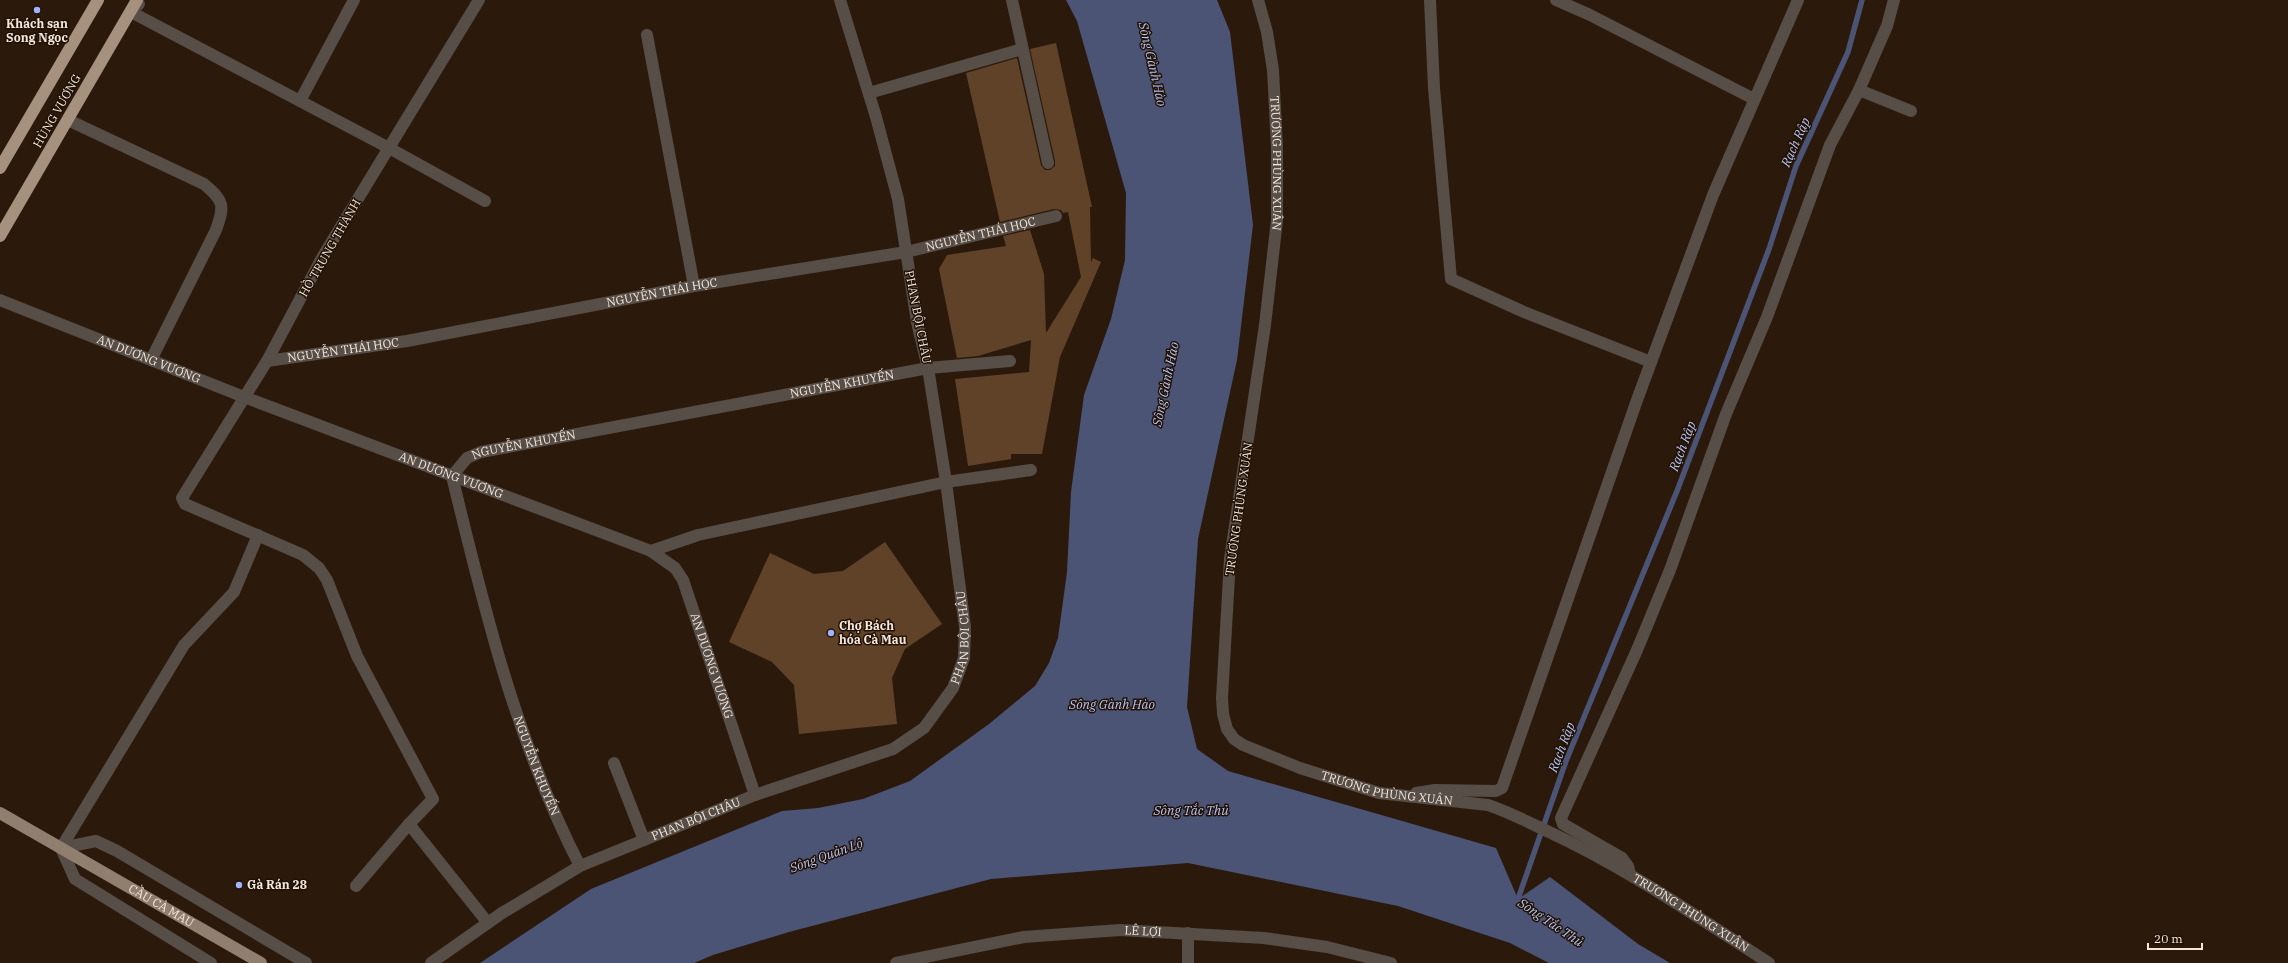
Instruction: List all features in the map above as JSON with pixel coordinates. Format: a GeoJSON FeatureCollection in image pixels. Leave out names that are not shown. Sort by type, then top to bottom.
{"type":"FeatureCollection","features":[{"type":"Feature","properties":{"kind":"highway","name":"HÙNG VƯƠNG"},"geometry":{"type":"LineString","coordinates":[[0,168],[98,0]]}},
{"type":"Feature","properties":{"kind":"highway","name":"HÙNG VƯƠNG"},"geometry":{"type":"LineString","coordinates":[[0,236],[138,0]]}},
{"type":"Feature","properties":{"kind":"main road","name":"CẦU CÀ MAU"},"geometry":{"type":"LineString","coordinates":[[0,813],[261,963]]}},
{"type":"Feature","properties":{"kind":"street"},"geometry":{"type":"LineString","coordinates":[[142,0],[131,12],[389,148],[485,201]]}},
{"type":"Feature","properties":{"kind":"street"},"geometry":{"type":"LineString","coordinates":[[300,101],[354,0]]}},
{"type":"Feature","properties":{"kind":"street","name":"HỒ TRUNG THÀNH"},"geometry":{"type":"LineString","coordinates":[[258,536],[185,504],[182,496],[267,361],[323,256],[479,0]]}},
{"type":"Feature","properties":{"kind":"street","name":"PHAN BỘI CHÂU"},"geometry":{"type":"LineString","coordinates":[[431,963],[488,923],[580,866],[755,795],[893,749],[924,728],[953,688],[964,658],[965,627],[946,482],[928,368],[917,322],[898,199],[869,93],[840,0]]}},
{"type":"Feature","properties":{"kind":"street"},"geometry":{"type":"LineString","coordinates":[[1012,0],[1048,162]]}},
{"type":"Feature","properties":{"kind":"street","name":"TRƯƠNG PHÙNG XUÂN"},"geometry":{"type":"LineString","coordinates":[[1258,0],[1267,32],[1273,70],[1277,148],[1277,220],[1265,325],[1230,559],[1222,698],[1223,714],[1227,729],[1234,739],[1243,745],[1300,768],[1379,792],[1488,805],[1502,809],[1576,844],[1613,864],[1769,963]]}},
{"type":"Feature","properties":{"kind":"street"},"geometry":{"type":"LineString","coordinates":[[1430,0],[1434,88],[1451,279],[1524,312],[1651,362]]}},
{"type":"Feature","properties":{"kind":"street"},"geometry":{"type":"LineString","coordinates":[[1556,0],[1588,14],[1754,99]]}},
{"type":"Feature","properties":{"kind":"street"},"geometry":{"type":"LineString","coordinates":[[1410,796],[1436,790],[1496,791],[1502,788],[1651,362],[1713,195],[1798,0]]}},
{"type":"Feature","properties":{"kind":"street"},"geometry":{"type":"LineString","coordinates":[[1630,874],[1628,866],[1622,858],[1563,824],[1561,818],[1638,650],[1703,485],[1726,414],[1767,317],[1830,145],[1860,90],[1887,26],[1894,0]]}},
{"type":"Feature","properties":{"kind":"street"},"geometry":{"type":"LineString","coordinates":[[648,35],[694,286]]}},
{"type":"Feature","properties":{"kind":"street"},"geometry":{"type":"LineString","coordinates":[[869,93],[1022,49]]}},
{"type":"Feature","properties":{"kind":"street"},"geometry":{"type":"LineString","coordinates":[[1860,90],[1911,111]]}},
{"type":"Feature","properties":{"kind":"street"},"geometry":{"type":"LineString","coordinates":[[68,120],[204,184],[218,195],[222,203],[221,216],[216,230],[151,360]]}},
{"type":"Feature","properties":{"kind":"street","name":"NGUYỄN THÁI HỌC"},"geometry":{"type":"LineString","coordinates":[[267,361],[407,341],[694,286],[906,252],[1056,216]]}},
{"type":"Feature","properties":{"kind":"street","name":"AN DƯƠNG VƯƠNG"},"geometry":{"type":"LineString","coordinates":[[0,300],[244,397],[652,551],[666,561],[683,580],[755,795]]}},
{"type":"Feature","properties":{"kind":"street","name":"NGUYỄN KHUYẾN"},"geometry":{"type":"LineString","coordinates":[[580,866],[543,787],[521,728],[480,593],[452,476],[467,458],[481,452],[928,368],[1010,361]]}},
{"type":"Feature","properties":{"kind":"street"},"geometry":{"type":"LineString","coordinates":[[652,551],[698,534],[946,482],[1031,470]]}},
{"type":"Feature","properties":{"kind":"street"},"geometry":{"type":"LineString","coordinates":[[61,848],[184,645],[234,592],[258,536],[303,555],[319,568],[327,580],[357,656],[433,800],[409,824],[356,886]]}},
{"type":"Feature","properties":{"kind":"street"},"geometry":{"type":"LineString","coordinates":[[614,764],[644,840]]}},
{"type":"Feature","properties":{"kind":"street"},"geometry":{"type":"LineString","coordinates":[[409,824],[488,923]]}},
{"type":"Feature","properties":{"kind":"street"},"geometry":{"type":"LineString","coordinates":[[61,848],[96,841],[117,850],[306,963]]}},
{"type":"Feature","properties":{"kind":"street"},"geometry":{"type":"LineString","coordinates":[[61,848],[75,879],[211,963]]}},
{"type":"Feature","properties":{"kind":"street","name":"LÊ LỢI"},"geometry":{"type":"LineString","coordinates":[[896,963],[1024,937],[1120,930],[1264,938],[1327,947],[1390,963]]}},
{"type":"Feature","properties":{"kind":"street"},"geometry":{"type":"LineString","coordinates":[[1188,933],[1188,963]]}},
{"type":"Feature","properties":{"kind":"water"},"geometry":{"type":"Polygon","coordinates":[[[1066,0],[1217,0],[1230,32],[1253,225],[1237,360],[1198,539],[1187,707],[1197,749],[1228,771],[1496,848],[1518,899],[1550,877],[1638,944],[1670,963],[1549,963],[1510,943],[1398,906],[1188,863],[991,879],[789,932],[713,955],[694,963],[480,963],[591,889],[782,811],[818,808],[863,799],[910,781],[989,724],[1035,686],[1049,663],[1058,638],[1067,572],[1071,492],[1084,395],[1111,319],[1125,260],[1126,193],[1077,21],[1066,0]]]}},
{"type":"Feature","properties":{"kind":"building"},"geometry":{"type":"Polygon","coordinates":[[[1056,43],[1092,207],[1090,207],[1091,262],[1093,258],[1101,262],[1060,357],[1042,454],[1011,454],[1011,459],[968,466],[955,379],[1029,372],[1031,340],[978,356],[957,358],[939,269],[947,255],[1006,246],[1003,236],[1030,230],[1044,274],[1046,333],[1081,277],[1068,212],[1063,213],[1061,210],[1054,209],[1000,222],[966,73],[1017,58],[1041,165],[1045,170],[1050,170],[1055,166],[1055,161],[1030,49],[1056,43]]]}},
{"type":"Feature","properties":{"kind":"building","name":"Chợ Bách hóa Cà Mau"},"geometry":{"type":"Polygon","coordinates":[[[885,542],[942,624],[905,649],[892,678],[897,724],[799,734],[794,685],[772,662],[729,642],[770,553],[814,574],[843,571],[885,542]]]}},
{"type":"Feature","properties":{"kind":"waterway","name":"Rạch Rập"},"geometry":{"type":"LineString","coordinates":[[1518,899],[1566,761],[1677,491],[1769,249],[1796,166],[1848,52],[1862,0]]}},
{"type":"Feature","properties":{"kind":"place","name":"Khách sạn Song Ngọc"},"geometry":{"type":"Point","coordinates":[37,10]}},
{"type":"Feature","properties":{"kind":"place","name":"Chợ Bách hóa Cà Mau"},"geometry":{"type":"Point","coordinates":[831,633]}},
{"type":"Feature","properties":{"kind":"place","name":"Gà Rán 28"},"geometry":{"type":"Point","coordinates":[239,885]}},
{"type":"Feature","properties":{"kind":"water label","name":"Sông Gành Hào"},"geometry":{"type":"Point","coordinates":[1153,64]}},
{"type":"Feature","properties":{"kind":"water label","name":"Sông Gành Hào"},"geometry":{"type":"Point","coordinates":[1165,384]}},
{"type":"Feature","properties":{"kind":"water label","name":"Sông Gành Hào"},"geometry":{"type":"Point","coordinates":[1112,704]}},
{"type":"Feature","properties":{"kind":"water label","name":"Sông Tắc Thủ"},"geometry":{"type":"Point","coordinates":[1191,810]}},
{"type":"Feature","properties":{"kind":"water label","name":"Sông Quản Lộ"},"geometry":{"type":"Point","coordinates":[826,855]}},
{"type":"Feature","properties":{"kind":"water label","name":"Sông Tắc Thủ"},"geometry":{"type":"Point","coordinates":[1551,922]}}]}
